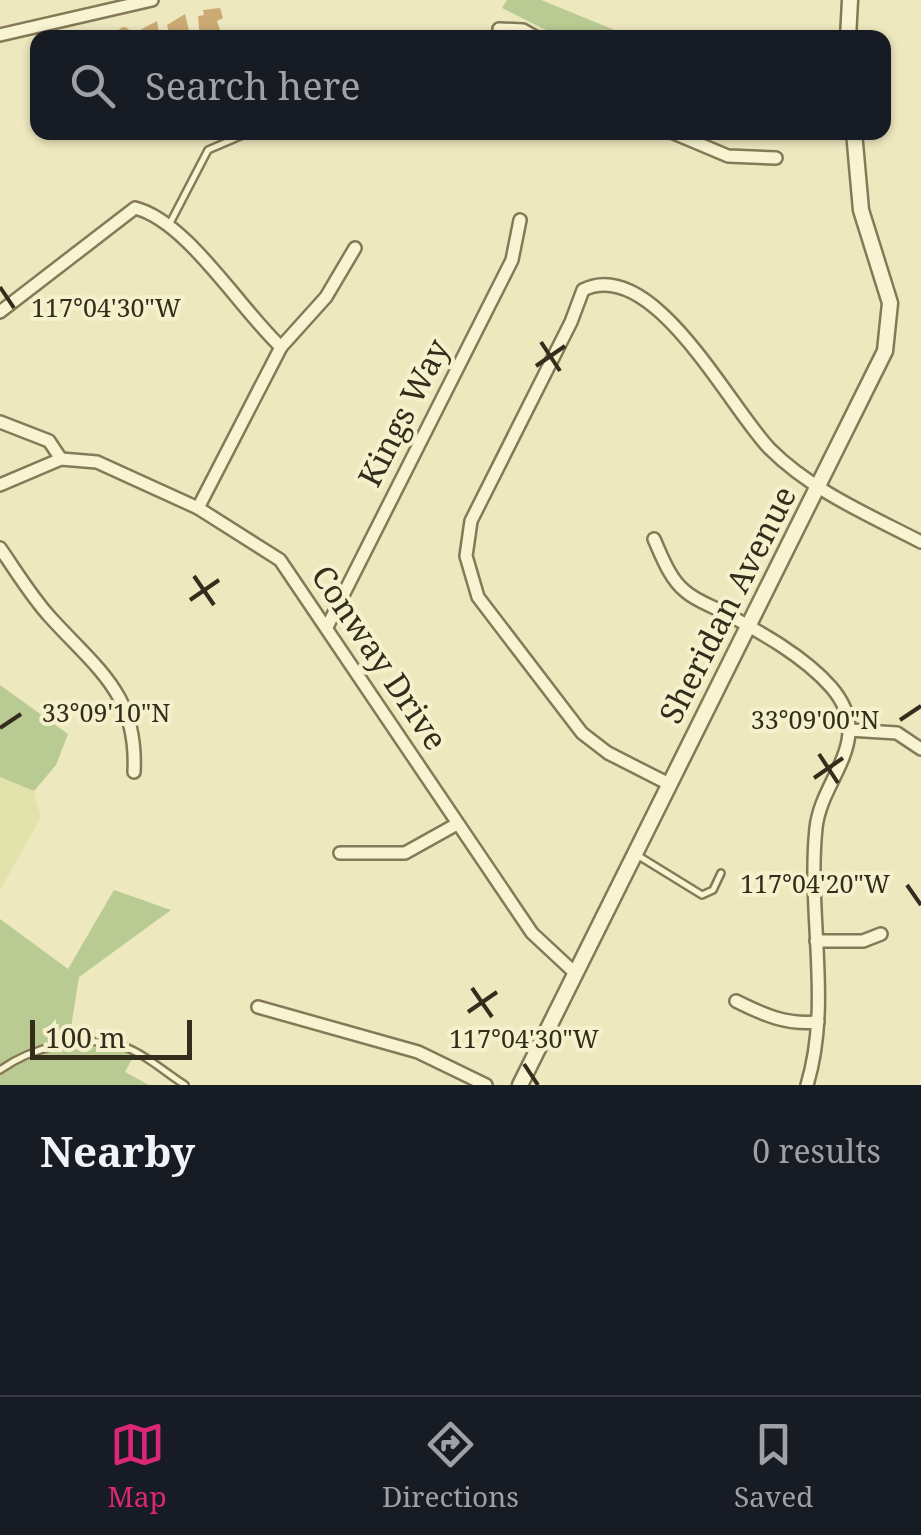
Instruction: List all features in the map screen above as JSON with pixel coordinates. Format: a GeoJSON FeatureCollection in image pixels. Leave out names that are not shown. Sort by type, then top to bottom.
{"type":"FeatureCollection","features":[{"type":"Feature","properties":{"kind":"street"},"geometry":{"type":"LineString","coordinates":[[0,34],[148,0]]}},
{"type":"Feature","properties":{"kind":"street"},"geometry":{"type":"LineString","coordinates":[[848,30],[850,0]]}},
{"type":"Feature","properties":{"kind":"street"},"geometry":{"type":"LineString","coordinates":[[499,29],[523,30]]}},
{"type":"Feature","properties":{"kind":"street"},"geometry":{"type":"LineString","coordinates":[[690,140],[728,156],[776,158]]}},
{"type":"Feature","properties":{"kind":"street","name":"Sheridan Avenue"},"geometry":{"type":"LineString","coordinates":[[520,1085],[885,351],[890,330],[888,292],[861,210],[855,140]]}},
{"type":"Feature","properties":{"kind":"street"},"geometry":{"type":"LineString","coordinates":[[0,312],[122,214],[135,208],[148,212],[197,250],[254,322],[280,347]]}},
{"type":"Feature","properties":{"kind":"street","name":"Kings Way"},"geometry":{"type":"LineString","coordinates":[[327,628],[512,260],[520,220]]}},
{"type":"Feature","properties":{"kind":"street"},"geometry":{"type":"LineString","coordinates":[[198,508],[280,347],[326,297],[356,248]]}},
{"type":"Feature","properties":{"kind":"street"},"geometry":{"type":"LineString","coordinates":[[670,784],[608,753],[582,733],[478,597],[468,574],[472,522],[583,290],[597,283],[618,284],[670,318],[770,449],[817,488],[921,542]]}},
{"type":"Feature","properties":{"kind":"street","name":"Conway Drive"},"geometry":{"type":"LineString","coordinates":[[0,422],[50,442],[65,459],[118,468],[198,508],[280,560],[532,933],[575,973]]}},
{"type":"Feature","properties":{"kind":"street"},"geometry":{"type":"LineString","coordinates":[[0,485],[65,459]]}},
{"type":"Feature","properties":{"kind":"street"},"geometry":{"type":"LineString","coordinates":[[654,539],[668,571],[685,592],[749,626],[831,687],[849,730],[844,761],[816,828],[818,1022],[815,1058],[807,1085]]}},
{"type":"Feature","properties":{"kind":"street"},"geometry":{"type":"LineString","coordinates":[[0,548],[49,616],[92,656],[124,702],[136,742],[134,772]]}},
{"type":"Feature","properties":{"kind":"street"},"geometry":{"type":"LineString","coordinates":[[849,730],[877,728],[896,733],[921,749]]}},
{"type":"Feature","properties":{"kind":"street"},"geometry":{"type":"LineString","coordinates":[[340,853],[405,853],[458,824]]}},
{"type":"Feature","properties":{"kind":"street"},"geometry":{"type":"LineString","coordinates":[[816,941],[863,941],[881,934]]}},
{"type":"Feature","properties":{"kind":"street"},"geometry":{"type":"LineString","coordinates":[[736,1001],[768,1018],[797,1024],[818,1022]]}},
{"type":"Feature","properties":{"kind":"street"},"geometry":{"type":"LineString","coordinates":[[258,1008],[418,1052],[486,1085]]}},
{"type":"Feature","properties":{"kind":"lane"},"geometry":{"type":"LineString","coordinates":[[167,228],[208,150],[231,140]]}},
{"type":"Feature","properties":{"kind":"lane"},"geometry":{"type":"LineString","coordinates":[[635,854],[702,895],[713,890],[721,873]]}},
{"type":"Feature","properties":{"kind":"lane"},"geometry":{"type":"LineString","coordinates":[[0,1070],[41,1049],[69,1044],[116,1044],[185,1085]]}},
{"type":"Feature","properties":{"kind":"green space"},"geometry":{"type":"Polygon","coordinates":[[[507,0],[541,0],[615,30],[546,30],[502,8],[507,0]]]}},
{"type":"Feature","properties":{"kind":"green space"},"geometry":{"type":"Polygon","coordinates":[[[0,685],[68,734],[56,765],[34,791],[0,777],[0,685]]]}},
{"type":"Feature","properties":{"kind":"green space"},"geometry":{"type":"Polygon","coordinates":[[[0,777],[34,791],[41,817],[0,890],[0,777]]]}},
{"type":"Feature","properties":{"kind":"green space"},"geometry":{"type":"Polygon","coordinates":[[[114,890],[171,910],[79,977],[69,1040],[32,1049],[0,1067],[0,919],[68,969],[114,890]]]}},
{"type":"Feature","properties":{"kind":"green space"},"geometry":{"type":"Polygon","coordinates":[[[67,1045],[117,1049],[134,1055],[125,1072],[149,1085],[0,1085],[0,1074],[18,1061],[67,1045]]]}},
{"type":"Feature","properties":{"kind":"building"},"geometry":{"type":"Polygon","coordinates":[[[220,8],[220,30],[199,30],[198,16],[204,15],[203,10],[220,8]]]}},
{"type":"Feature","properties":{"kind":"building"},"geometry":{"type":"Polygon","coordinates":[[[185,14],[189,30],[168,30],[167,25],[185,14]]]}},
{"type":"Feature","properties":{"kind":"building"},"geometry":{"type":"Polygon","coordinates":[[[157,21],[159,30],[140,30],[157,21]]]}}]}
